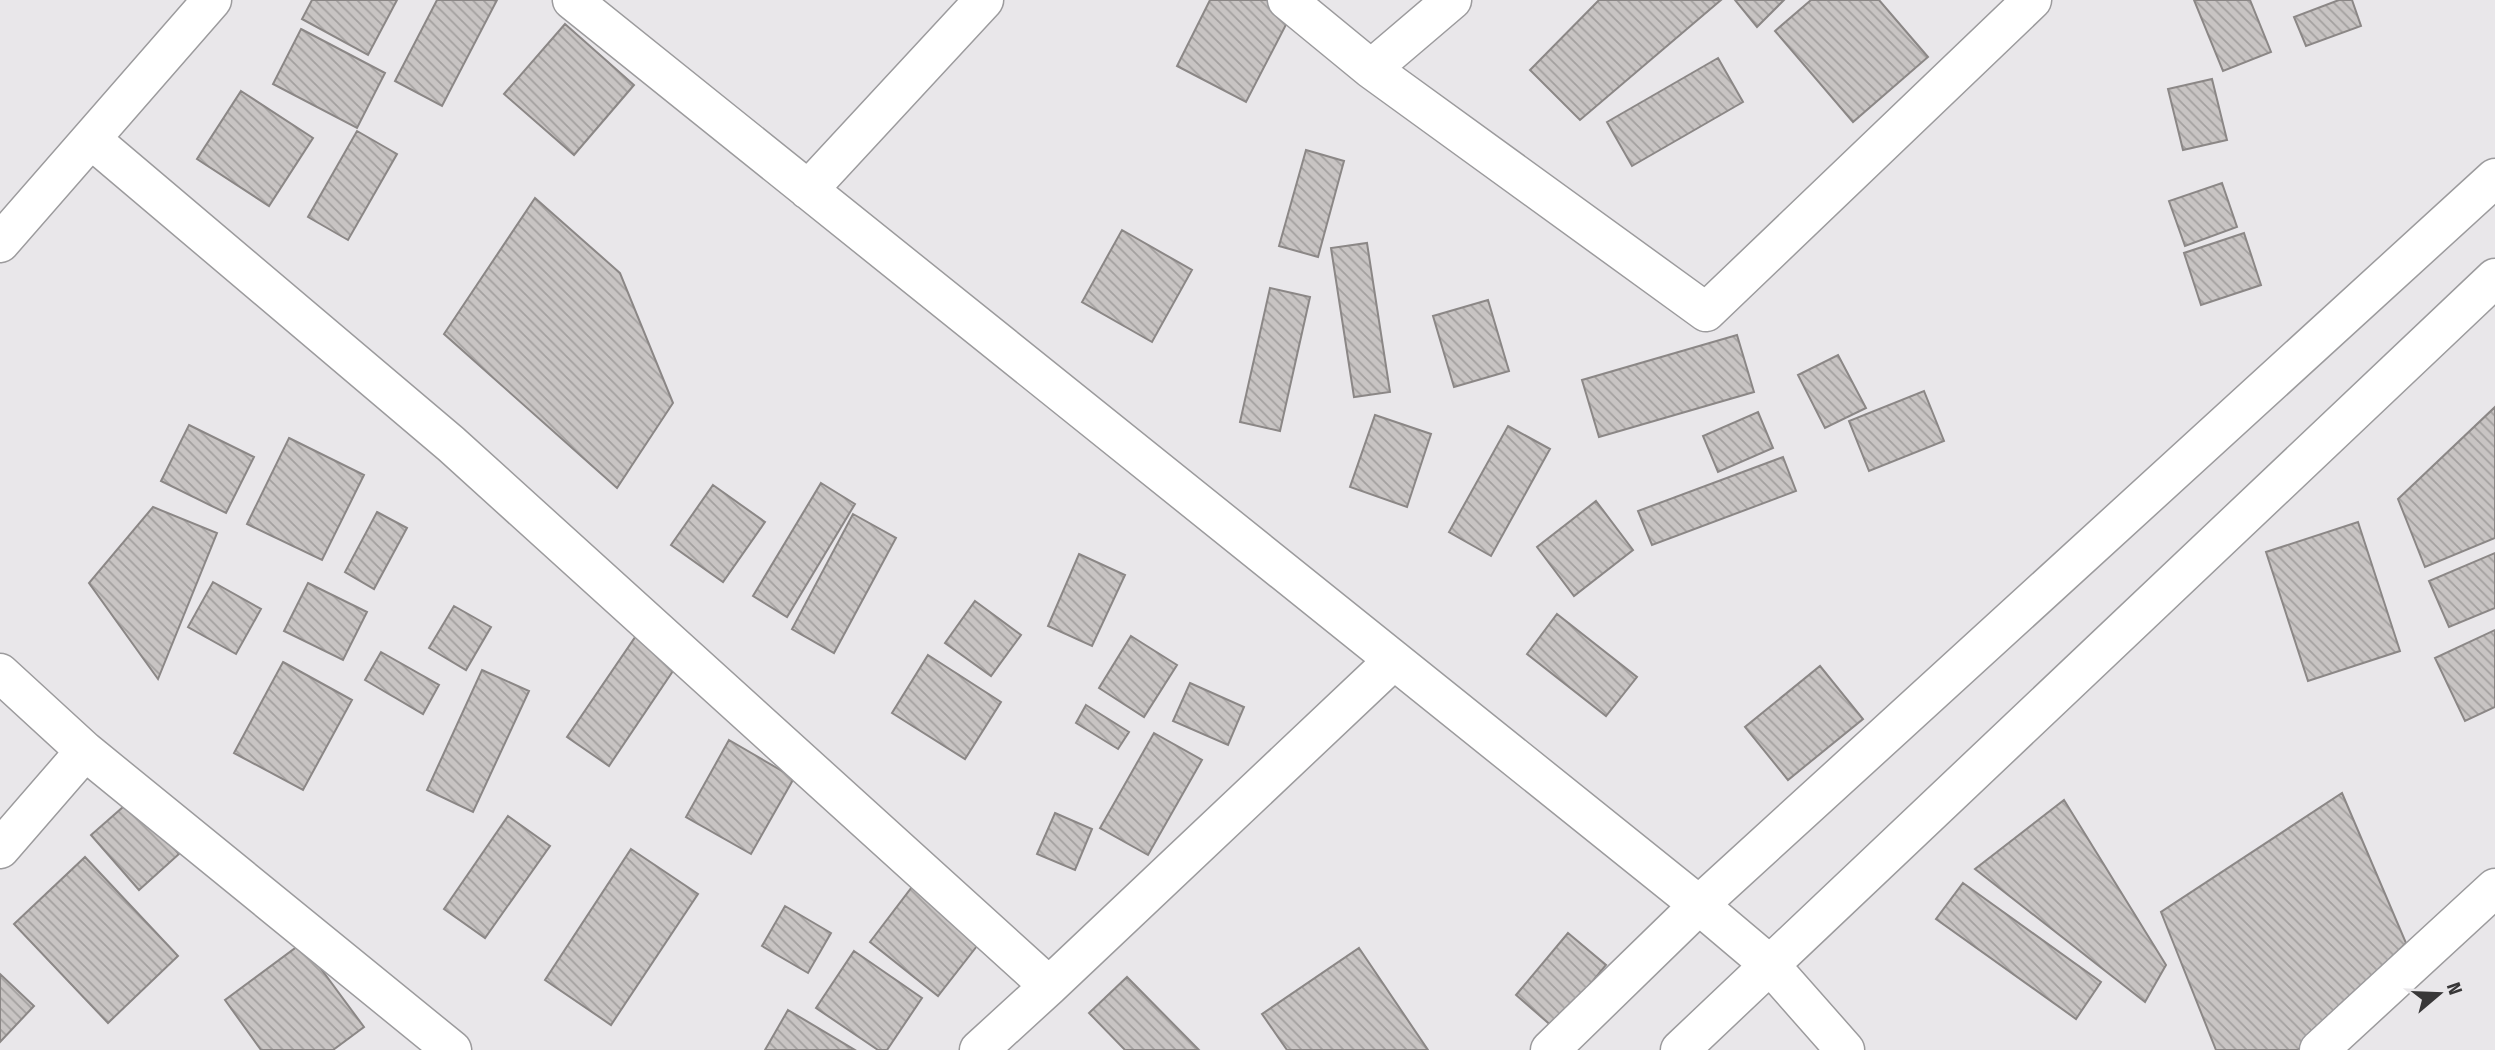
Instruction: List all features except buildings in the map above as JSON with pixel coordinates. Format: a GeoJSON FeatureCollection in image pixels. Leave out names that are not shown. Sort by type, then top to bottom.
{"type":"FeatureCollection","features":[{"type":"Feature","properties":{"kind":"street"},"geometry":{"type":"LineString","coordinates":[[0,243],[93,140],[212,0]]}},
{"type":"Feature","properties":{"kind":"street"},"geometry":{"type":"LineString","coordinates":[[572,0],[1699,905],[1770,965],[1845,1050]]}},
{"type":"Feature","properties":{"kind":"street"},"geometry":{"type":"LineString","coordinates":[[808,190],[984,0]]}},
{"type":"Feature","properties":{"kind":"street"},"geometry":{"type":"LineString","coordinates":[[1287,0],[1371,69],[1706,312],[2032,0]]}},
{"type":"Feature","properties":{"kind":"street"},"geometry":{"type":"LineString","coordinates":[[1371,69],[1451,0]]}},
{"type":"Feature","properties":{"kind":"street"},"geometry":{"type":"LineString","coordinates":[[93,140],[451,444],[1049,986]]}},
{"type":"Feature","properties":{"kind":"street"},"geometry":{"type":"LineString","coordinates":[[1550,1050],[1699,905],[2495,178]]}},
{"type":"Feature","properties":{"kind":"street"},"geometry":{"type":"LineString","coordinates":[[1680,1050],[2495,278]]}},
{"type":"Feature","properties":{"kind":"street"},"geometry":{"type":"LineString","coordinates":[[979,1050],[1394,660]]}},
{"type":"Feature","properties":{"kind":"street"},"geometry":{"type":"LineString","coordinates":[[0,673],[85,751],[452,1050]]}},
{"type":"Feature","properties":{"kind":"street"},"geometry":{"type":"LineString","coordinates":[[0,849],[85,751]]}},
{"type":"Feature","properties":{"kind":"street"},"geometry":{"type":"LineString","coordinates":[[2333,1046],[2495,888]]}}]}
